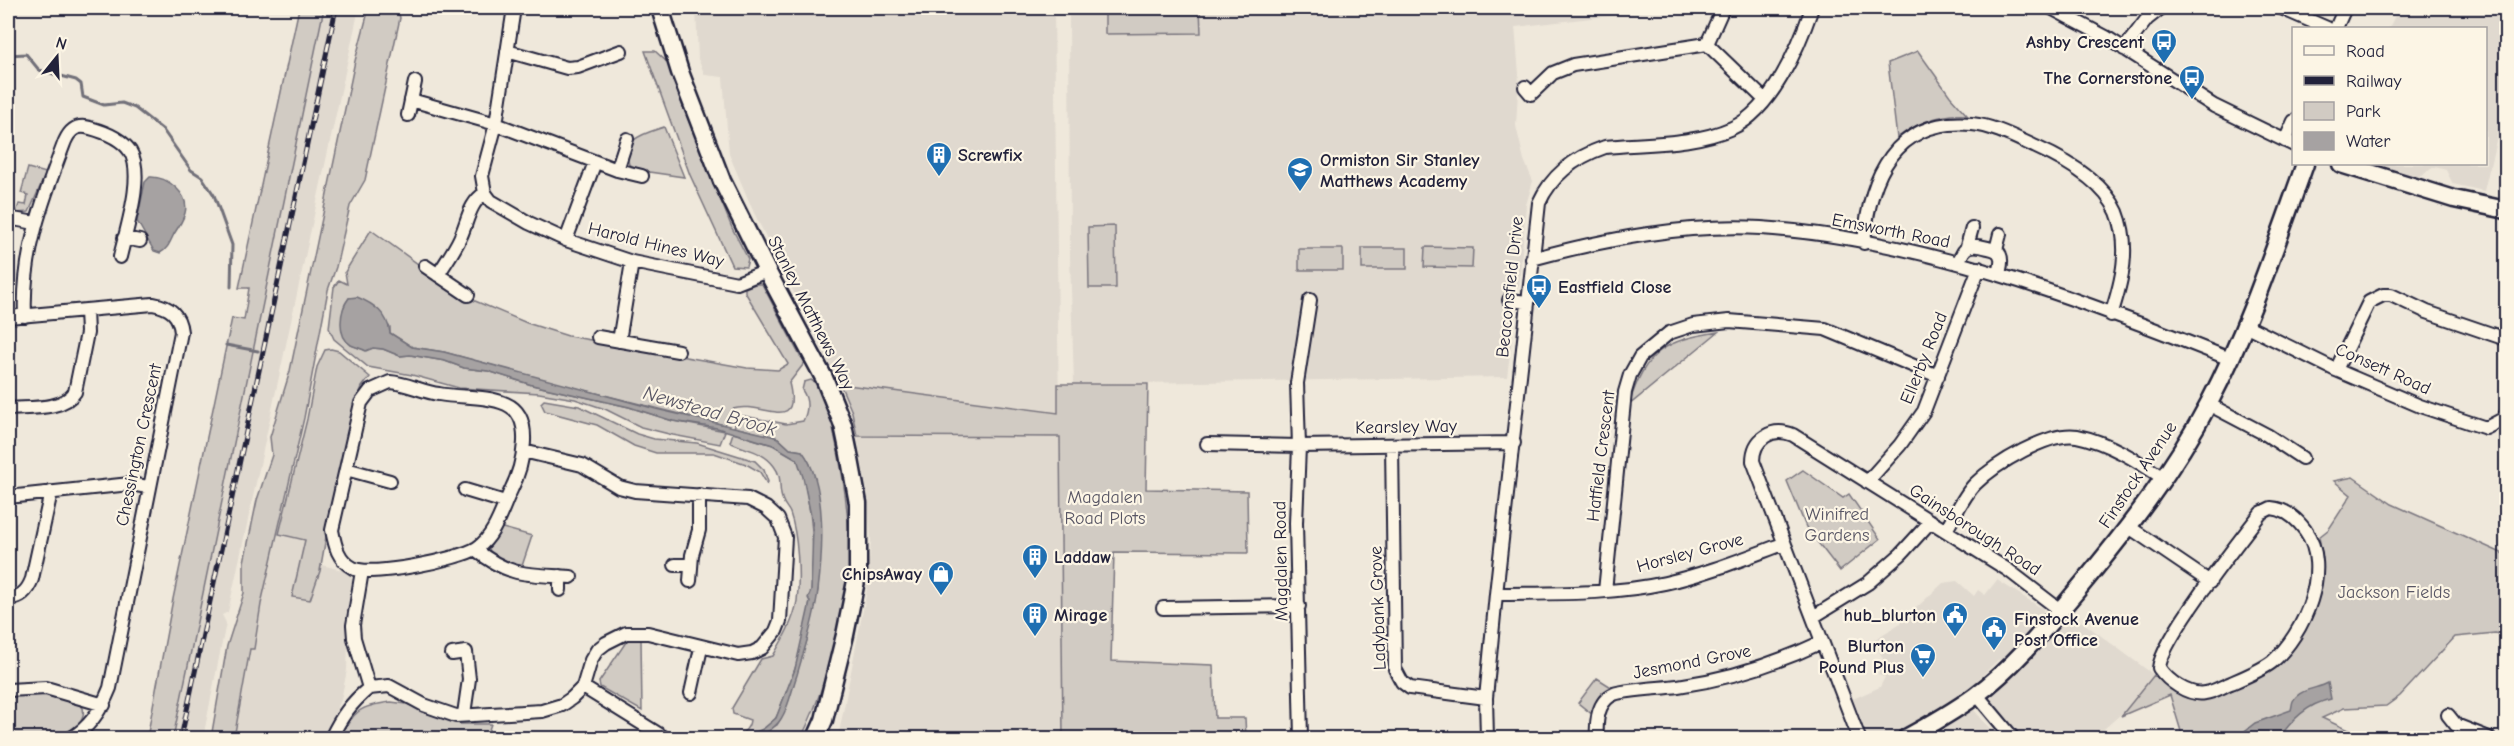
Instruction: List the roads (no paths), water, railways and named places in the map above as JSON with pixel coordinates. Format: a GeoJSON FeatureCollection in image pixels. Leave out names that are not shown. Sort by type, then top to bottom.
{"type":"FeatureCollection","features":[{"type":"Feature","properties":{"kind":"street"},"geometry":{"type":"LineString","coordinates":[[438,275],[459,240],[472,204],[485,193],[483,169],[496,124],[514,8]]}},
{"type":"Feature","properties":{"kind":"street","name":"Stanley Matthews Way"},"geometry":{"type":"LineString","coordinates":[[660,8],[702,134],[722,182],[821,371],[843,425],[858,504],[858,571],[824,720],[816,738]]}},
{"type":"Feature","properties":{"kind":"street"},"geometry":{"type":"LineString","coordinates":[[1707,44],[1723,8]]}},
{"type":"Feature","properties":{"kind":"street","name":"Beaconsfield Drive"},"geometry":{"type":"LineString","coordinates":[[1487,738],[1486,698],[1496,594],[1514,443],[1537,209],[1543,194],[1563,170],[1579,158],[1605,147],[1690,140],[1745,121],[1765,100],[1791,59],[1812,8]]}},
{"type":"Feature","properties":{"kind":"street"},"geometry":{"type":"LineString","coordinates":[[2051,8],[2124,49],[2214,106],[2289,143]]}},
{"type":"Feature","properties":{"kind":"street"},"geometry":{"type":"LineString","coordinates":[[2124,49],[2146,20],[2161,8]]}},
{"type":"Feature","properties":{"kind":"street"},"geometry":{"type":"LineString","coordinates":[[2281,8],[2325,27]]}},
{"type":"Feature","properties":{"kind":"street"},"geometry":{"type":"LineString","coordinates":[[2336,27],[2345,8]]}},
{"type":"Feature","properties":{"kind":"street"},"geometry":{"type":"LineString","coordinates":[[1525,87],[1531,94],[1553,73],[1573,65],[1707,44]]}},
{"type":"Feature","properties":{"kind":"street"},"geometry":{"type":"LineString","coordinates":[[1707,44],[1765,100]]}},
{"type":"Feature","properties":{"kind":"street"},"geometry":{"type":"LineString","coordinates":[[507,51],[567,68],[578,67],[621,51]]}},
{"type":"Feature","properties":{"kind":"street"},"geometry":{"type":"LineString","coordinates":[[408,115],[415,82]]}},
{"type":"Feature","properties":{"kind":"street"},"geometry":{"type":"LineString","coordinates":[[411,100],[496,124],[617,170],[642,176]]}},
{"type":"Feature","properties":{"kind":"street"},"geometry":{"type":"LineString","coordinates":[[1864,243],[1866,217],[1876,180],[1886,160],[1906,141],[1939,126],[1972,124],[1992,128],[2055,156],[2081,171],[2105,195],[2116,210],[2123,236],[2124,272],[2111,315]]}},
{"type":"Feature","properties":{"kind":"street"},"geometry":{"type":"LineString","coordinates":[[25,316],[23,285],[35,223],[69,132],[84,126],[116,138],[131,153],[136,177],[120,257]]}},
{"type":"Feature","properties":{"kind":"street"},"geometry":{"type":"LineString","coordinates":[[617,170],[627,139]]}},
{"type":"Feature","properties":{"kind":"street"},"geometry":{"type":"LineString","coordinates":[[566,240],[595,162]]}},
{"type":"Feature","properties":{"kind":"street","name":"Finstock Avenue"},"geometry":{"type":"LineString","coordinates":[[1906,738],[1977,695],[2042,633],[2129,527],[2163,478],[2208,404],[2230,359],[2305,165]]}},
{"type":"Feature","properties":{"kind":"street"},"geometry":{"type":"LineString","coordinates":[[2344,165],[2454,199],[2506,210]]}},
{"type":"Feature","properties":{"kind":"street","name":"Harold Hines Way"},"geometry":{"type":"LineString","coordinates":[[485,193],[491,201],[507,211],[566,240],[632,262],[736,283],[767,271]]}},
{"type":"Feature","properties":{"kind":"street"},"geometry":{"type":"LineString","coordinates":[[8,218],[35,223]]}},
{"type":"Feature","properties":{"kind":"street","name":"Emsworth Road"},"geometry":{"type":"LineString","coordinates":[[1532,259],[1573,248],[1632,237],[1717,228],[1760,228],[1864,243],[1959,262],[1998,274],[2230,359]]}},
{"type":"Feature","properties":{"kind":"street"},"geometry":{"type":"LineString","coordinates":[[1959,262],[1972,228]]}},
{"type":"Feature","properties":{"kind":"street"},"geometry":{"type":"LineString","coordinates":[[1996,250],[2000,234]]}},
{"type":"Feature","properties":{"kind":"street"},"geometry":{"type":"LineString","coordinates":[[124,238],[140,241]]}},
{"type":"Feature","properties":{"kind":"street"},"geometry":{"type":"LineString","coordinates":[[1967,246],[1974,244],[1996,250],[2002,262],[1998,274]]}},
{"type":"Feature","properties":{"kind":"street"},"geometry":{"type":"LineString","coordinates":[[619,341],[632,262]]}},
{"type":"Feature","properties":{"kind":"street"},"geometry":{"type":"LineString","coordinates":[[425,266],[468,295]]}},
{"type":"Feature","properties":{"kind":"street","name":"Ellerby Road"},"geometry":{"type":"LineString","coordinates":[[1867,482],[1900,445],[1924,411],[1979,268]]}},
{"type":"Feature","properties":{"kind":"street"},"geometry":{"type":"LineString","coordinates":[[2336,369],[2368,302],[2383,295],[2391,295],[2427,312],[2506,339]]}},
{"type":"Feature","properties":{"kind":"street","name":"Magdalen Road"},"geometry":{"type":"LineString","coordinates":[[1301,738],[1296,523],[1299,446],[1297,383],[1310,300]]}},
{"type":"Feature","properties":{"kind":"street"},"geometry":{"type":"LineString","coordinates":[[1509,300],[1528,302]]}},
{"type":"Feature","properties":{"kind":"street","name":"Chessington Crescent"},"geometry":{"type":"LineString","coordinates":[[8,317],[153,304],[164,306],[178,316],[181,332],[148,487],[110,688],[104,705],[86,728],[72,738]]}},
{"type":"Feature","properties":{"kind":"street"},"geometry":{"type":"LineString","coordinates":[[8,409],[63,404],[71,399],[75,392],[87,333],[86,310]]}},
{"type":"Feature","properties":{"kind":"street","name":"Hatfield Crescent"},"geometry":{"type":"LineString","coordinates":[[1605,591],[1625,392],[1630,375],[1640,357],[1669,333],[1693,325],[1729,321],[1825,329],[1938,376]]}},
{"type":"Feature","properties":{"kind":"street","name":"Consett Road"},"geometry":{"type":"LineString","coordinates":[[2245,325],[2420,406],[2486,428],[2503,419],[2506,414]]}},
{"type":"Feature","properties":{"kind":"street"},"geometry":{"type":"LineString","coordinates":[[598,337],[678,351]]}},
{"type":"Feature","properties":{"kind":"street"},"geometry":{"type":"LineString","coordinates":[[390,382],[400,382],[433,394],[496,400],[509,405],[518,414],[524,426],[523,451],[514,485],[487,540],[475,549],[401,569],[362,572],[347,564],[335,550],[332,531],[361,403],[370,391],[390,382]]}},
{"type":"Feature","properties":{"kind":"street"},"geometry":{"type":"LineString","coordinates":[[2208,404],[2267,435],[2302,458]]}},
{"type":"Feature","properties":{"kind":"street","name":"Gainsborough Road"},"geometry":{"type":"LineString","coordinates":[[1783,544],[1752,461],[1755,446],[1759,440],[1772,432],[1785,431],[2008,570],[2060,610]]}},
{"type":"Feature","properties":{"kind":"street"},"geometry":{"type":"LineString","coordinates":[[1946,530],[1975,484],[2016,453],[2046,440],[2076,436],[2128,455],[2163,478]]}},
{"type":"Feature","properties":{"kind":"street","name":"Kearsley Way"},"geometry":{"type":"LineString","coordinates":[[1207,446],[1514,443]]}},
{"type":"Feature","properties":{"kind":"street","name":"Ladybank Grove"},"geometry":{"type":"LineString","coordinates":[[1392,445],[1395,669],[1397,675],[1410,688],[1486,698]]}},
{"type":"Feature","properties":{"kind":"street"},"geometry":{"type":"LineString","coordinates":[[331,738],[341,717],[352,702],[369,687],[389,686],[440,711],[456,716],[552,709],[572,698],[583,687],[591,660],[597,650],[626,633],[648,633],[701,648],[738,655],[752,653],[770,641],[776,631],[782,611],[785,537],[778,519],[748,499],[634,491],[619,487],[582,465],[523,451]]}},
{"type":"Feature","properties":{"kind":"street"},"geometry":{"type":"LineString","coordinates":[[346,469],[390,481]]}},
{"type":"Feature","properties":{"kind":"street"},"geometry":{"type":"LineString","coordinates":[[8,497],[130,484],[148,487]]}},
{"type":"Feature","properties":{"kind":"street"},"geometry":{"type":"LineString","coordinates":[[465,490],[505,502]]}},
{"type":"Feature","properties":{"kind":"street"},"geometry":{"type":"LineString","coordinates":[[8,598],[19,597],[28,590],[51,492]]}},
{"type":"Feature","properties":{"kind":"street"},"geometry":{"type":"LineString","coordinates":[[690,581],[699,530],[699,495]]}},
{"type":"Feature","properties":{"kind":"street"},"geometry":{"type":"LineString","coordinates":[[2265,509],[2278,509],[2293,518],[2304,529],[2314,547],[2317,574],[2311,597],[2298,630],[2283,651],[2271,663],[2251,675],[2205,693],[2190,692],[2165,677],[2159,668],[2160,661],[2163,652],[2210,582],[2265,509]]}},
{"type":"Feature","properties":{"kind":"street"},"geometry":{"type":"LineString","coordinates":[[1813,617],[1868,583],[1931,521]]}},
{"type":"Feature","properties":{"kind":"street"},"geometry":{"type":"LineString","coordinates":[[2129,527],[2210,582]]}},
{"type":"Feature","properties":{"kind":"street"},"geometry":{"type":"LineString","coordinates":[[1783,544],[1859,738]]}},
{"type":"Feature","properties":{"kind":"street","name":"Horsley Grove"},"geometry":{"type":"LineString","coordinates":[[1496,594],[1605,591],[1665,583],[1721,567],[1783,544]]}},
{"type":"Feature","properties":{"kind":"street"},"geometry":{"type":"LineString","coordinates":[[475,549],[492,564],[521,575],[566,576],[560,590]]}},
{"type":"Feature","properties":{"kind":"street"},"geometry":{"type":"LineString","coordinates":[[675,565],[691,565]]}},
{"type":"Feature","properties":{"kind":"street"},"geometry":{"type":"LineString","coordinates":[[362,572],[353,625],[354,638],[369,687]]}},
{"type":"Feature","properties":{"kind":"street"},"geometry":{"type":"LineString","coordinates":[[1163,608],[1299,606]]}},
{"type":"Feature","properties":{"kind":"street","name":"Jesmond Grove"},"geometry":{"type":"LineString","coordinates":[[1597,738],[1596,727],[1600,709],[1605,701],[1614,694],[1680,686],[1740,673],[1783,661],[1822,642]]}},
{"type":"Feature","properties":{"kind":"street"},"geometry":{"type":"LineString","coordinates":[[691,693],[701,648]]}},
{"type":"Feature","properties":{"kind":"street"},"geometry":{"type":"LineString","coordinates":[[452,654],[471,652],[464,714]]}},
{"type":"Feature","properties":{"kind":"street"},"geometry":{"type":"LineString","coordinates":[[583,687],[665,738]]}},
{"type":"Feature","properties":{"kind":"street"},"geometry":{"type":"LineString","coordinates":[[8,690],[46,688],[104,705]]}},
{"type":"Feature","properties":{"kind":"street"},"geometry":{"type":"LineString","coordinates":[[1977,695],[2013,738]]}},
{"type":"Feature","properties":{"kind":"street","name":"Stanley Matthews Way"},"geometry":{"type":"LineString","coordinates":[[824,720],[825,738]]}},
{"type":"Feature","properties":{"kind":"street"},"geometry":{"type":"LineString","coordinates":[[2452,724],[2489,738]]}},
{"type":"Feature","properties":{"kind":"water"},"geometry":{"type":"Polygon","coordinates":[[[150,177],[157,177],[170,183],[181,193],[186,206],[180,224],[167,247],[160,253],[154,251],[137,221],[145,182],[150,177]]]}},
{"type":"Feature","properties":{"kind":"water"},"geometry":{"type":"Polygon","coordinates":[[[357,297],[379,310],[389,326],[390,333],[412,347],[444,352],[656,409],[768,435],[778,438],[790,449],[802,451],[816,480],[819,498],[822,537],[820,574],[815,611],[789,702],[776,725],[760,735],[742,738],[763,729],[776,718],[795,669],[810,602],[808,598],[811,591],[813,526],[797,459],[773,445],[717,428],[673,421],[629,407],[532,385],[488,371],[464,368],[445,361],[410,355],[400,356],[383,349],[373,348],[366,351],[346,341],[341,329],[343,309],[346,303],[349,298],[357,297]]]}},
{"type":"Feature","properties":{"kind":"water"},"geometry":{"type":"Polygon","coordinates":[[[2328,683],[2331,699],[2307,709],[2289,725],[2279,738],[2213,738],[2217,732],[2225,736],[2242,733],[2255,723],[2291,710],[2293,701],[2300,694],[2328,683]]]}},
{"type":"Feature","properties":{"kind":"waterway","name":"Newstead Brook"},"geometry":{"type":"LineString","coordinates":[[8,55],[26,54],[39,70],[76,80],[81,84],[83,97],[104,105],[122,103],[135,108],[163,130],[191,170],[202,177],[214,195],[232,245],[231,287]]}},
{"type":"Feature","properties":{"kind":"waterway","name":"Newstead Brook"},"geometry":{"type":"LineString","coordinates":[[226,345],[258,351]]}},
{"type":"Feature","properties":{"kind":"railway"},"geometry":{"type":"LineString","coordinates":[[181,738],[336,8]]}},
{"type":"Feature","properties":{"kind":"place","name":"Ashby Crescent"},"geometry":{"type":"Point","coordinates":[2164,65]}},
{"type":"Feature","properties":{"kind":"place","name":"The Cornerstone"},"geometry":{"type":"Point","coordinates":[2192,101]}},
{"type":"Feature","properties":{"kind":"place","name":"Screwfix"},"geometry":{"type":"Point","coordinates":[939,178]}},
{"type":"Feature","properties":{"kind":"place","name":"Ormiston Sir Stanley Matthews Academy"},"geometry":{"type":"Point","coordinates":[1300,193]}},
{"type":"Feature","properties":{"kind":"place","name":"Eastfield Close"},"geometry":{"type":"Point","coordinates":[1539,310]}},
{"type":"Feature","properties":{"kind":"place","name":"Laddaw"},"geometry":{"type":"Point","coordinates":[1035,580]}},
{"type":"Feature","properties":{"kind":"place","name":"ChipsAway"},"geometry":{"type":"Point","coordinates":[941,597]}},
{"type":"Feature","properties":{"kind":"place","name":"Mirage"},"geometry":{"type":"Point","coordinates":[1035,638]}},
{"type":"Feature","properties":{"kind":"place","name":"hub_blurton"},"geometry":{"type":"Point","coordinates":[1955,638]}},
{"type":"Feature","properties":{"kind":"place","name":"Finstock Avenue Post Office"},"geometry":{"type":"Point","coordinates":[1994,652]}},
{"type":"Feature","properties":{"kind":"place","name":"Blurton Pound Plus"},"geometry":{"type":"Point","coordinates":[1923,679]}},
{"type":"Feature","properties":{"kind":"park label","name":"Magdalen Road Plots"},"geometry":{"type":"Point","coordinates":[1105,507]}},
{"type":"Feature","properties":{"kind":"park label","name":"Winifred Gardens"},"geometry":{"type":"Point","coordinates":[1837,524]}},
{"type":"Feature","properties":{"kind":"park label","name":"Jackson Fields"},"geometry":{"type":"Point","coordinates":[2394,592]}}]}
